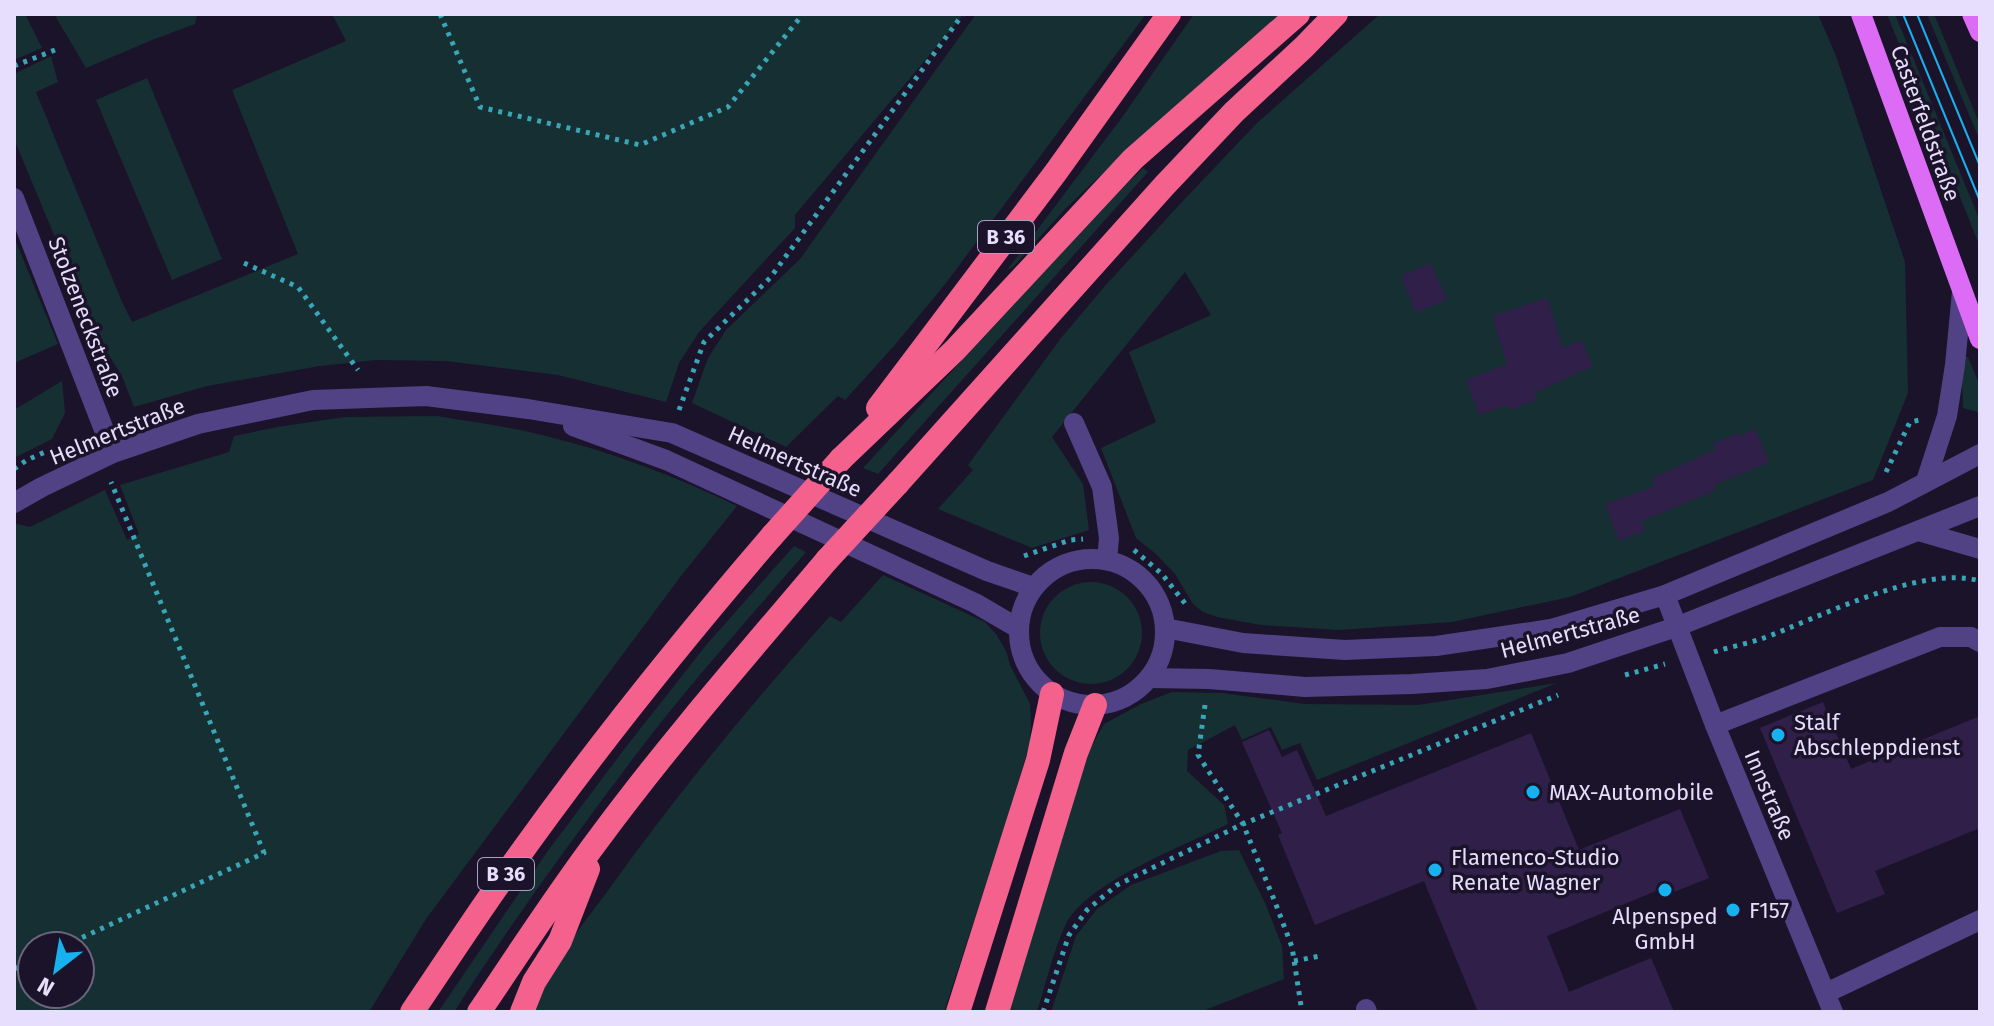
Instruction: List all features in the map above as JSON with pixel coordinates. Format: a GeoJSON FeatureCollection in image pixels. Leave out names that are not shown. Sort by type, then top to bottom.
{"type":"FeatureCollection","features":[{"type":"Feature","properties":{"kind":"highway","name":"B 36"},"geometry":{"type":"LineString","coordinates":[[841,459],[1056,172],[1169,14]]}},
{"type":"Feature","properties":{"kind":"highway","name":"B 36"},"geometry":{"type":"LineString","coordinates":[[412,1012],[508,870],[605,740],[702,617],[772,536],[841,459],[955,350],[1133,159],[1298,14]]}},
{"type":"Feature","properties":{"kind":"highway","name":"B 36"},"geometry":{"type":"LineString","coordinates":[[479,1012],[556,898],[650,772],[827,560],[1164,186],[1234,112],[1336,14]]}},
{"type":"Feature","properties":{"kind":"highway"},"geometry":{"type":"LineString","coordinates":[[958,1012],[1038,760],[1052,694]]}},
{"type":"Feature","properties":{"kind":"highway"},"geometry":{"type":"LineString","coordinates":[[997,1012],[1076,753],[1095,705]]}},
{"type":"Feature","properties":{"kind":"highway"},"geometry":{"type":"LineString","coordinates":[[522,1012],[534,982],[560,941],[601,836]]}},
{"type":"Feature","properties":{"kind":"main road","name":"Casterfeldstraße"},"geometry":{"type":"LineString","coordinates":[[1861,14],[1980,339]]}},
{"type":"Feature","properties":{"kind":"main road"},"geometry":{"type":"LineString","coordinates":[[1972,14],[1980,32]]}},
{"type":"Feature","properties":{"kind":"street","name":"Stolzeneckstraße"},"geometry":{"type":"LineString","coordinates":[[14,198],[113,453]]}},
{"type":"Feature","properties":{"kind":"street"},"geometry":{"type":"LineString","coordinates":[[1926,481],[1947,416],[1962,292]]}},
{"type":"Feature","properties":{"kind":"street","name":"Helmertstraße"},"geometry":{"type":"LineString","coordinates":[[14,503],[113,453],[198,424],[313,400],[426,396],[672,433],[987,571],[1033,587]]}},
{"type":"Feature","properties":{"kind":"street","name":"Helmertstraße"},"geometry":{"type":"LineString","coordinates":[[528,409],[666,460],[975,603],[1018,628]]}},
{"type":"Feature","properties":{"kind":"street"},"geometry":{"type":"LineString","coordinates":[[1074,423],[1102,487],[1109,538],[1107,560]]}},
{"type":"Feature","properties":{"kind":"street","name":"Helmertstraße"},"geometry":{"type":"LineString","coordinates":[[1165,628],[1243,643],[1345,650],[1436,646],[1551,629],[1665,595],[1888,502],[1980,454]]}},
{"type":"Feature","properties":{"kind":"street","name":"Helmertstraße"},"geometry":{"type":"LineString","coordinates":[[1149,678],[1209,679],[1305,687],[1412,684],[1487,679],[1568,663],[1676,627],[1980,506]]}},
{"type":"Feature","properties":{"kind":"street"},"geometry":{"type":"LineString","coordinates":[[1918,531],[1980,549]]}},
{"type":"Feature","properties":{"kind":"street"},"geometry":{"type":"LineString","coordinates":[[1080,560],[1107,560],[1141,578],[1161,609],[1165,628],[1161,654],[1149,678],[1134,692],[1115,701],[1095,705],[1073,703],[1052,694],[1033,676],[1021,653],[1018,628],[1023,606],[1033,587],[1054,569],[1080,560]]}},
{"type":"Feature","properties":{"kind":"street","name":"Innstraße"},"geometry":{"type":"LineString","coordinates":[[1665,595],[1715,725],[1830,1002]]}},
{"type":"Feature","properties":{"kind":"street"},"geometry":{"type":"LineString","coordinates":[[1715,725],[1940,637],[1971,637],[1980,642]]}},
{"type":"Feature","properties":{"kind":"street"},"geometry":{"type":"LineString","coordinates":[[1830,1002],[1980,920]]}},
{"type":"Feature","properties":{"kind":"path"},"geometry":{"type":"LineString","coordinates":[[440,14],[480,107],[640,145],[728,107],[803,14]]}},
{"type":"Feature","properties":{"kind":"path"},"geometry":{"type":"LineString","coordinates":[[672,433],[704,342],[770,278],[963,14]]}},
{"type":"Feature","properties":{"kind":"path"},"geometry":{"type":"LineString","coordinates":[[14,66],[60,48]]}},
{"type":"Feature","properties":{"kind":"path"},"geometry":{"type":"LineString","coordinates":[[244,263],[298,287],[358,370]]}},
{"type":"Feature","properties":{"kind":"path"},"geometry":{"type":"LineString","coordinates":[[1881,480],[1910,422]]}},
{"type":"Feature","properties":{"kind":"path"},"geometry":{"type":"LineString","coordinates":[[96,931],[264,853],[110,482],[113,453]]}},
{"type":"Feature","properties":{"kind":"path"},"geometry":{"type":"LineString","coordinates":[[1614,678],[1759,640],[1896,587],[1943,578],[1980,581]]}},
{"type":"Feature","properties":{"kind":"path"},"geometry":{"type":"LineString","coordinates":[[1043,1012],[1069,935],[1087,910],[1117,885],[1243,824],[1570,690]]}},
{"type":"Feature","properties":{"kind":"path"},"geometry":{"type":"LineString","coordinates":[[1205,707],[1198,755],[1243,824],[1292,947],[1302,1012]]}},
{"type":"Feature","properties":{"kind":"path"},"geometry":{"type":"LineString","coordinates":[[1294,961],[1320,956]]}},
{"type":"Feature","properties":{"kind":"green space"},"geometry":{"type":"Polygon","coordinates":[[[14,14],[25,14],[42,48],[14,60],[14,14]]]}},
{"type":"Feature","properties":{"kind":"green space"},"geometry":{"type":"Polygon","coordinates":[[[54,14],[197,14],[195,24],[86,68],[54,14]]]}},
{"type":"Feature","properties":{"kind":"green space"},"geometry":{"type":"Polygon","coordinates":[[[332,14],[964,14],[795,215],[795,228],[699,332],[679,363],[666,402],[558,375],[446,361],[376,360],[320,366],[207,386],[134,407],[122,376],[87,314],[14,139],[14,74],[51,56],[58,82],[36,92],[132,322],[298,254],[232,90],[346,41],[332,14]]]}},
{"type":"Feature","properties":{"kind":"green space"},"geometry":{"type":"Polygon","coordinates":[[[976,14],[1146,14],[946,283],[845,400],[838,396],[786,447],[692,403],[708,358],[726,330],[800,259],[976,14]]]}},
{"type":"Feature","properties":{"kind":"green space"},"geometry":{"type":"Polygon","coordinates":[[[1194,14],[1280,14],[1151,128],[1065,209],[1007,270],[1123,116],[1194,14]]]}},
{"type":"Feature","properties":{"kind":"green space"},"geometry":{"type":"Polygon","coordinates":[[[1380,14],[1818,14],[1836,56],[1905,262],[1908,393],[1873,480],[1570,597],[1452,622],[1339,630],[1261,625],[1217,617],[1193,604],[1175,574],[1136,538],[1101,448],[1156,422],[1129,352],[1211,315],[1185,272],[1052,437],[1083,484],[1089,530],[1032,548],[938,509],[973,470],[968,465],[1061,338],[1105,286],[1257,123],[1380,14]]]}},
{"type":"Feature","properties":{"kind":"green space"},"geometry":{"type":"Polygon","coordinates":[[[1887,14],[1895,14],[1980,221],[1980,247],[1887,14]]]}},
{"type":"Feature","properties":{"kind":"green space"},"geometry":{"type":"Polygon","coordinates":[[[1927,14],[1934,14],[1980,125],[1980,141],[1927,14]]]}},
{"type":"Feature","properties":{"kind":"green space"},"geometry":{"type":"Polygon","coordinates":[[[147,78],[222,259],[172,280],[96,100],[147,78]]]}},
{"type":"Feature","properties":{"kind":"green space"},"geometry":{"type":"Polygon","coordinates":[[[1143,168],[1148,172],[878,474],[863,468],[1098,212],[1143,168]]]}},
{"type":"Feature","properties":{"kind":"green space"},"geometry":{"type":"Polygon","coordinates":[[[14,237],[58,344],[14,363],[14,237]]]}},
{"type":"Feature","properties":{"kind":"green space"},"geometry":{"type":"Polygon","coordinates":[[[1961,357],[1968,357],[1980,386],[1980,416],[1978,412],[1963,408],[1961,357]]]}},
{"type":"Feature","properties":{"kind":"green space"},"geometry":{"type":"Polygon","coordinates":[[[62,381],[65,413],[52,439],[14,458],[14,410],[62,381]]]}},
{"type":"Feature","properties":{"kind":"green space"},"geometry":{"type":"Polygon","coordinates":[[[437,416],[492,425],[533,433],[644,466],[737,506],[681,576],[426,919],[369,1012],[14,1012],[14,523],[30,527],[105,490],[127,540],[139,534],[120,485],[229,452],[234,436],[345,417],[437,416]]]}},
{"type":"Feature","properties":{"kind":"green space"},"geometry":{"type":"Polygon","coordinates":[[[794,546],[806,552],[641,748],[545,878],[454,1012],[438,1012],[547,852],[622,752],[707,644],[794,546]]]}},
{"type":"Feature","properties":{"kind":"green space"},"geometry":{"type":"Polygon","coordinates":[[[883,575],[985,622],[1006,651],[1030,704],[1030,743],[944,1012],[535,1012],[565,949],[687,785],[830,616],[841,622],[883,575]]]}},
{"type":"Feature","properties":{"kind":"green space"},"geometry":{"type":"Polygon","coordinates":[[[1091,582],[1110,586],[1127,597],[1138,614],[1142,633],[1138,652],[1127,669],[1110,680],[1091,684],[1072,680],[1055,669],[1044,652],[1040,633],[1044,614],[1055,597],[1072,586],[1091,582]]]}},
{"type":"Feature","properties":{"kind":"green space"},"geometry":{"type":"Polygon","coordinates":[[[1557,683],[1317,780],[1300,743],[1282,750],[1271,727],[1242,740],[1235,725],[1188,750],[1187,771],[1224,805],[1228,824],[1139,866],[1094,894],[1066,924],[1037,1012],[1006,1012],[1086,756],[1104,724],[1172,692],[1222,693],[1305,704],[1418,705],[1557,683]]]}},
{"type":"Feature","properties":{"kind":"green space"},"geometry":{"type":"Polygon","coordinates":[[[1239,850],[1282,946],[1284,979],[1200,1012],[1051,1012],[1076,936],[1097,909],[1131,885],[1221,851],[1239,850]]]}},
{"type":"Feature","properties":{"kind":"building"},"geometry":{"type":"Polygon","coordinates":[[[1430,263],[1447,299],[1416,313],[1401,276],[1430,263]]]}},
{"type":"Feature","properties":{"kind":"building"},"geometry":{"type":"Polygon","coordinates":[[[1547,298],[1563,348],[1581,340],[1593,366],[1534,393],[1537,400],[1509,410],[1507,405],[1479,415],[1466,380],[1507,364],[1492,316],[1547,298]]]}},
{"type":"Feature","properties":{"kind":"building"},"geometry":{"type":"Polygon","coordinates":[[[1755,429],[1769,462],[1714,485],[1716,490],[1642,521],[1645,531],[1619,541],[1605,504],[1655,486],[1651,478],[1715,450],[1713,444],[1755,429]]]}},
{"type":"Feature","properties":{"kind":"building"},"geometry":{"type":"Polygon","coordinates":[[[1823,702],[1851,769],[1980,716],[1980,828],[1875,871],[1885,894],[1837,913],[1760,728],[1823,702]]]}},
{"type":"Feature","properties":{"kind":"building"},"geometry":{"type":"Polygon","coordinates":[[[1269,730],[1282,757],[1297,750],[1326,816],[1531,733],[1579,850],[1680,809],[1709,878],[1659,898],[1656,891],[1547,936],[1569,992],[1651,958],[1674,1012],[1478,1012],[1424,881],[1315,925],[1278,835],[1282,833],[1242,742],[1269,730]]]}},
{"type":"Feature","properties":{"kind":"tram line"},"geometry":{"type":"LineString","coordinates":[[1903,14],[1980,201]]}},
{"type":"Feature","properties":{"kind":"tram line"},"geometry":{"type":"LineString","coordinates":[[1917,14],[1980,166]]}},
{"type":"Feature","properties":{"kind":"place","name":"Stalf Abschleppdienst"},"geometry":{"type":"Point","coordinates":[1778,735]}},
{"type":"Feature","properties":{"kind":"place","name":"MAX-Automobile"},"geometry":{"type":"Point","coordinates":[1533,792]}},
{"type":"Feature","properties":{"kind":"place","name":"Flamenco-Studio Renate Wagner"},"geometry":{"type":"Point","coordinates":[1435,870]}},
{"type":"Feature","properties":{"kind":"place","name":"Alpensped GmbH"},"geometry":{"type":"Point","coordinates":[1665,890]}},
{"type":"Feature","properties":{"kind":"place","name":"F157"},"geometry":{"type":"Point","coordinates":[1733,910]}}]}
